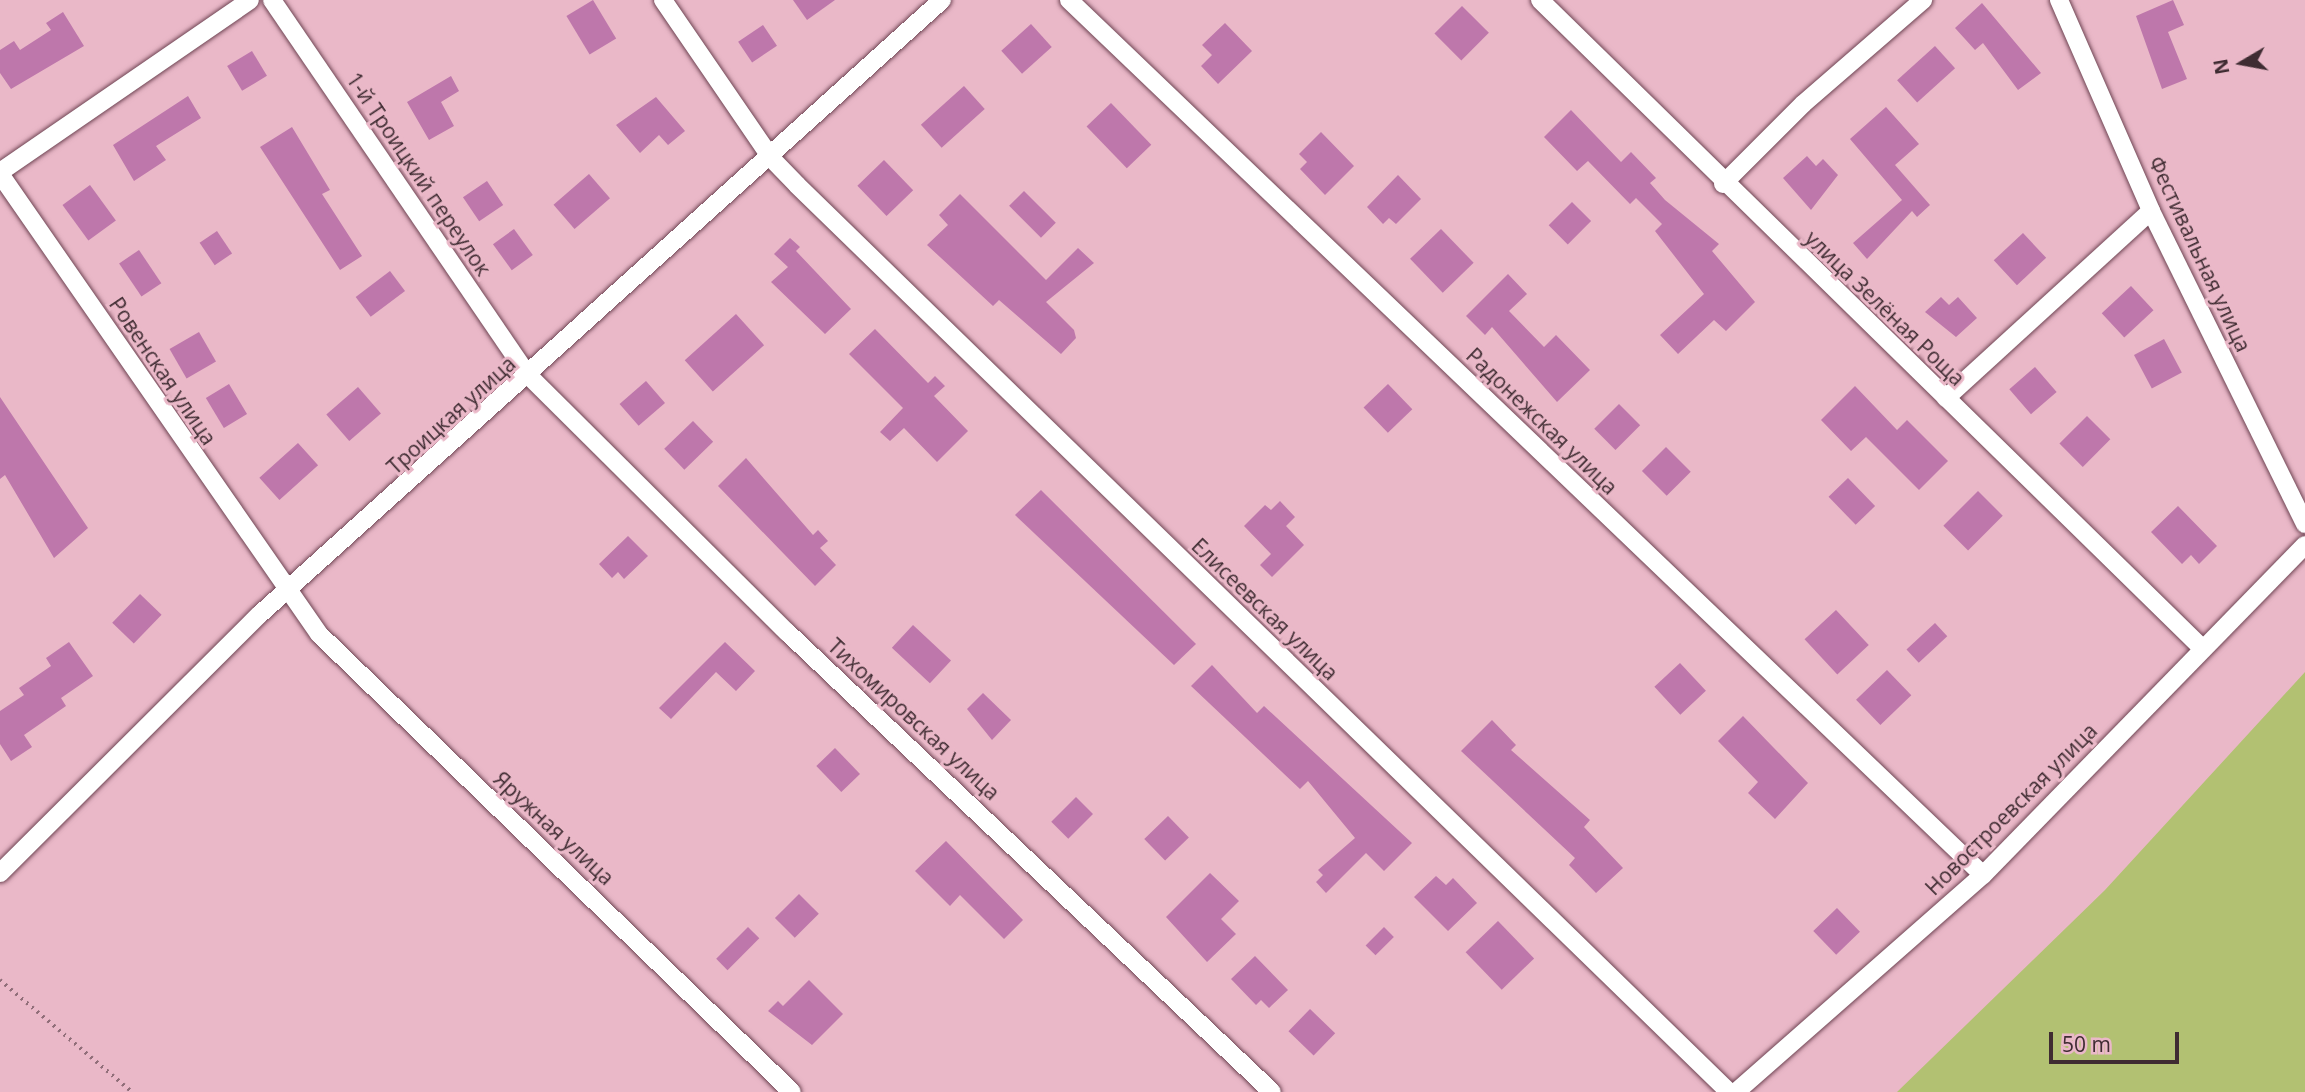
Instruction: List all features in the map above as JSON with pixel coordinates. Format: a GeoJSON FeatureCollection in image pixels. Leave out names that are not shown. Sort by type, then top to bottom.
{"type":"FeatureCollection","features":[{"type":"Feature","properties":{"kind":"street"},"geometry":{"type":"LineString","coordinates":[[0,173],[250,0]]}},
{"type":"Feature","properties":{"kind":"street","name":"1-й Троицкий переулок"},"geometry":{"type":"LineString","coordinates":[[272,0],[528,374]]}},
{"type":"Feature","properties":{"kind":"street","name":"Елисеевская улица"},"geometry":{"type":"LineString","coordinates":[[663,0],[771,158],[1729,1092]]}},
{"type":"Feature","properties":{"kind":"street","name":"Троицкая улица"},"geometry":{"type":"LineString","coordinates":[[0,873],[259,615],[288,594],[942,0]]}},
{"type":"Feature","properties":{"kind":"street","name":"Радонежская улица"},"geometry":{"type":"LineString","coordinates":[[1069,0],[1983,875]]}},
{"type":"Feature","properties":{"kind":"street","name":"улица Зелёная Роща"},"geometry":{"type":"LineString","coordinates":[[1540,0],[1723,184],[2202,648]]}},
{"type":"Feature","properties":{"kind":"street"},"geometry":{"type":"LineString","coordinates":[[1723,184],[1802,104],[1923,0]]}},
{"type":"Feature","properties":{"kind":"street","name":"Фестивальная улица"},"geometry":{"type":"LineString","coordinates":[[2059,0],[2151,211],[2305,524]]}},
{"type":"Feature","properties":{"kind":"street","name":"Ровенская улица"},"geometry":{"type":"LineString","coordinates":[[0,173],[288,594]]}},
{"type":"Feature","properties":{"kind":"street"},"geometry":{"type":"LineString","coordinates":[[1946,398],[2151,211]]}},
{"type":"Feature","properties":{"kind":"street","name":"Тихомировская улица"},"geometry":{"type":"LineString","coordinates":[[528,374],[787,632],[1272,1092]]}},
{"type":"Feature","properties":{"kind":"street","name":"Новостроевская улица"},"geometry":{"type":"LineString","coordinates":[[1736,1092],[1983,875],[2305,545]]}},
{"type":"Feature","properties":{"kind":"street","name":"Яружная улица"},"geometry":{"type":"LineString","coordinates":[[288,594],[409,722],[792,1092]]}},
{"type":"Feature","properties":{"kind":"path"},"geometry":{"type":"LineString","coordinates":[[0,981],[132,1092]]}},
{"type":"Feature","properties":{"kind":"green space"},"geometry":{"type":"Polygon","coordinates":[[[2305,672],[2305,1092],[1897,1092],[2105,890],[2305,672]]]}},
{"type":"Feature","properties":{"kind":"building"},"geometry":{"type":"Polygon","coordinates":[[[593,0],[616,39],[590,55],[566,16],[593,0]]]}},
{"type":"Feature","properties":{"kind":"building"},"geometry":{"type":"Polygon","coordinates":[[[793,0],[835,0],[807,20],[793,0]]]}},
{"type":"Feature","properties":{"kind":"building"},"geometry":{"type":"Polygon","coordinates":[[[2173,0],[2184,25],[2168,32],[2187,79],[2162,89],[2136,16],[2173,0]]]}},
{"type":"Feature","properties":{"kind":"building"},"geometry":{"type":"Polygon","coordinates":[[[1982,3],[2041,73],[2018,90],[1983,43],[1975,50],[1955,28],[1982,3]]]}},
{"type":"Feature","properties":{"kind":"building"},"geometry":{"type":"Polygon","coordinates":[[[1462,6],[1489,33],[1461,60],[1434,34],[1462,6]]]}},
{"type":"Feature","properties":{"kind":"building"},"geometry":{"type":"Polygon","coordinates":[[[63,12],[84,46],[11,89],[0,73],[0,50],[14,41],[20,50],[51,30],[46,23],[63,12]]]}},
{"type":"Feature","properties":{"kind":"building"},"geometry":{"type":"Polygon","coordinates":[[[1225,23],[1252,51],[1218,84],[1201,66],[1212,55],[1202,45],[1225,23]]]}},
{"type":"Feature","properties":{"kind":"building"},"geometry":{"type":"Polygon","coordinates":[[[1031,24],[1052,47],[1022,74],[1001,51],[1031,24]]]}},
{"type":"Feature","properties":{"kind":"building"},"geometry":{"type":"Polygon","coordinates":[[[763,25],[777,46],[752,63],[738,42],[763,25]]]}},
{"type":"Feature","properties":{"kind":"building"},"geometry":{"type":"Polygon","coordinates":[[[1935,46],[1955,68],[1917,102],[1897,80],[1935,46]]]}},
{"type":"Feature","properties":{"kind":"building"},"geometry":{"type":"Polygon","coordinates":[[[252,51],[267,76],[242,91],[227,66],[252,51]]]}},
{"type":"Feature","properties":{"kind":"building"},"geometry":{"type":"Polygon","coordinates":[[[451,76],[459,91],[441,102],[454,126],[429,140],[407,102],[451,76]]]}},
{"type":"Feature","properties":{"kind":"building"},"geometry":{"type":"Polygon","coordinates":[[[964,86],[985,109],[942,148],[921,125],[964,86]]]}},
{"type":"Feature","properties":{"kind":"building"},"geometry":{"type":"Polygon","coordinates":[[[188,96],[201,118],[156,146],[166,160],[134,181],[113,145],[188,96]]]}},
{"type":"Feature","properties":{"kind":"building"},"geometry":{"type":"Polygon","coordinates":[[[656,97],[685,131],[668,145],[659,135],[640,153],[616,125],[656,97]]]}},
{"type":"Feature","properties":{"kind":"building"},"geometry":{"type":"Polygon","coordinates":[[[1111,103],[1151,145],[1127,168],[1087,127],[1111,103]]]}},
{"type":"Feature","properties":{"kind":"building"},"geometry":{"type":"Polygon","coordinates":[[[1886,107],[1919,144],[1895,165],[1930,205],[1917,217],[1912,211],[1867,259],[1853,243],[1902,200],[1850,139],[1886,107]]]}},
{"type":"Feature","properties":{"kind":"building"},"geometry":{"type":"Polygon","coordinates":[[[1571,110],[1621,162],[1631,152],[1656,178],[1650,183],[1665,200],[1719,244],[1712,251],[1755,302],[1726,331],[1714,320],[1678,354],[1660,335],[1704,294],[1655,231],[1662,224],[1636,198],[1630,204],[1588,161],[1577,171],[1544,137],[1571,110]]]}},
{"type":"Feature","properties":{"kind":"building"},"geometry":{"type":"Polygon","coordinates":[[[292,127],[330,190],[322,194],[362,256],[340,270],[260,147],[292,127]]]}},
{"type":"Feature","properties":{"kind":"building"},"geometry":{"type":"Polygon","coordinates":[[[1321,132],[1354,166],[1325,195],[1300,169],[1307,162],[1299,154],[1321,132]]]}},
{"type":"Feature","properties":{"kind":"building"},"geometry":{"type":"Polygon","coordinates":[[[1807,156],[1816,166],[1823,159],[1838,175],[1811,210],[1783,178],[1807,156]]]}},
{"type":"Feature","properties":{"kind":"building"},"geometry":{"type":"Polygon","coordinates":[[[884,160],[913,190],[887,216],[857,186],[884,160]]]}},
{"type":"Feature","properties":{"kind":"building"},"geometry":{"type":"Polygon","coordinates":[[[589,174],[610,198],[575,229],[554,205],[589,174]]]}},
{"type":"Feature","properties":{"kind":"building"},"geometry":{"type":"Polygon","coordinates":[[[1398,175],[1421,199],[1396,224],[1389,218],[1383,224],[1367,207],[1398,175]]]}},
{"type":"Feature","properties":{"kind":"building"},"geometry":{"type":"Polygon","coordinates":[[[487,181],[503,205],[479,221],[463,197],[487,181]]]}},
{"type":"Feature","properties":{"kind":"building"},"geometry":{"type":"Polygon","coordinates":[[[90,185],[116,221],[88,241],[62,205],[90,185]]]}},
{"type":"Feature","properties":{"kind":"building"},"geometry":{"type":"Polygon","coordinates":[[[1024,191],[1056,223],[1041,238],[1009,206],[1024,191]]]}},
{"type":"Feature","properties":{"kind":"building"},"geometry":{"type":"Polygon","coordinates":[[[960,194],[1046,280],[1078,248],[1094,263],[1046,302],[1074,330],[1076,338],[1061,354],[999,300],[993,306],[927,245],[948,225],[939,215],[960,194]]]}},
{"type":"Feature","properties":{"kind":"building"},"geometry":{"type":"Polygon","coordinates":[[[1572,202],[1591,221],[1568,244],[1549,225],[1572,202]]]}},
{"type":"Feature","properties":{"kind":"building"},"geometry":{"type":"Polygon","coordinates":[[[514,229],[533,255],[512,270],[493,244],[514,229]]]}},
{"type":"Feature","properties":{"kind":"building"},"geometry":{"type":"Polygon","coordinates":[[[1441,229],[1474,263],[1443,293],[1410,259],[1441,229]]]}},
{"type":"Feature","properties":{"kind":"building"},"geometry":{"type":"Polygon","coordinates":[[[217,231],[232,253],[215,265],[200,243],[217,231]]]}},
{"type":"Feature","properties":{"kind":"building"},"geometry":{"type":"Polygon","coordinates":[[[2023,233],[2046,258],[2017,285],[1994,260],[2023,233]]]}},
{"type":"Feature","properties":{"kind":"building"},"geometry":{"type":"Polygon","coordinates":[[[790,238],[800,247],[796,251],[851,309],[825,334],[771,282],[788,267],[774,254],[790,238]]]}},
{"type":"Feature","properties":{"kind":"building"},"geometry":{"type":"Polygon","coordinates":[[[139,250],[161,283],[141,297],[119,263],[139,250]]]}},
{"type":"Feature","properties":{"kind":"building"},"geometry":{"type":"Polygon","coordinates":[[[390,271],[405,291],[371,317],[356,297],[390,271]]]}},
{"type":"Feature","properties":{"kind":"building"},"geometry":{"type":"Polygon","coordinates":[[[1508,274],[1527,294],[1509,311],[1544,347],[1556,335],[1590,370],[1557,402],[1492,327],[1485,335],[1466,316],[1508,274]]]}},
{"type":"Feature","properties":{"kind":"building"},"geometry":{"type":"Polygon","coordinates":[[[2131,286],[2154,310],[2124,337],[2102,313],[2131,286]]]}},
{"type":"Feature","properties":{"kind":"building"},"geometry":{"type":"Polygon","coordinates":[[[1941,297],[1949,305],[1958,297],[1977,318],[1956,337],[1925,312],[1941,297]]]}},
{"type":"Feature","properties":{"kind":"building"},"geometry":{"type":"Polygon","coordinates":[[[736,314],[764,345],[713,391],[685,360],[736,314]]]}},
{"type":"Feature","properties":{"kind":"building"},"geometry":{"type":"Polygon","coordinates":[[[875,329],[928,383],[935,376],[945,386],[934,396],[968,431],[937,462],[904,428],[890,441],[880,432],[903,408],[849,354],[875,329]]]}},
{"type":"Feature","properties":{"kind":"building"},"geometry":{"type":"Polygon","coordinates":[[[199,332],[216,361],[187,378],[170,349],[199,332]]]}},
{"type":"Feature","properties":{"kind":"building"},"geometry":{"type":"Polygon","coordinates":[[[2164,339],[2182,373],[2152,389],[2134,355],[2164,339]]]}},
{"type":"Feature","properties":{"kind":"building"},"geometry":{"type":"Polygon","coordinates":[[[2035,367],[2057,392],[2031,414],[2009,389],[2035,367]]]}},
{"type":"Feature","properties":{"kind":"building"},"geometry":{"type":"Polygon","coordinates":[[[646,381],[665,403],[639,426],[620,404],[646,381]]]}},
{"type":"Feature","properties":{"kind":"building"},"geometry":{"type":"Polygon","coordinates":[[[229,384],[247,414],[224,428],[206,398],[229,384]]]}},
{"type":"Feature","properties":{"kind":"building"},"geometry":{"type":"Polygon","coordinates":[[[1388,384],[1412,409],[1388,433],[1364,408],[1388,384]]]}},
{"type":"Feature","properties":{"kind":"building"},"geometry":{"type":"Polygon","coordinates":[[[1855,386],[1897,430],[1907,420],[1948,461],[1919,490],[1866,437],[1851,451],[1821,420],[1855,386]]]}},
{"type":"Feature","properties":{"kind":"building"},"geometry":{"type":"Polygon","coordinates":[[[358,387],[381,413],[349,441],[326,415],[358,387]]]}},
{"type":"Feature","properties":{"kind":"building"},"geometry":{"type":"Polygon","coordinates":[[[0,397],[88,528],[54,558],[5,475],[0,479],[0,397]]]}},
{"type":"Feature","properties":{"kind":"building"},"geometry":{"type":"Polygon","coordinates":[[[1619,404],[1640,425],[1615,450],[1594,429],[1619,404]]]}},
{"type":"Feature","properties":{"kind":"building"},"geometry":{"type":"Polygon","coordinates":[[[2087,416],[2110,439],[2083,467],[2059,444],[2087,416]]]}},
{"type":"Feature","properties":{"kind":"building"},"geometry":{"type":"Polygon","coordinates":[[[693,421],[713,442],[684,470],[664,449],[693,421]]]}},
{"type":"Feature","properties":{"kind":"building"},"geometry":{"type":"Polygon","coordinates":[[[298,443],[318,465],[279,500],[259,478],[298,443]]]}},
{"type":"Feature","properties":{"kind":"building"},"geometry":{"type":"Polygon","coordinates":[[[1666,447],[1691,472],[1667,496],[1642,471],[1666,447]]]}},
{"type":"Feature","properties":{"kind":"building"},"geometry":{"type":"Polygon","coordinates":[[[746,458],[813,535],[818,530],[828,541],[820,548],[836,565],[815,586],[718,486],[746,458]]]}},
{"type":"Feature","properties":{"kind":"building"},"geometry":{"type":"Polygon","coordinates":[[[1848,478],[1875,506],[1856,525],[1829,497],[1848,478]]]}},
{"type":"Feature","properties":{"kind":"building"},"geometry":{"type":"Polygon","coordinates":[[[1041,490],[1196,644],[1174,665],[1015,515],[1041,490]]]}},
{"type":"Feature","properties":{"kind":"building"},"geometry":{"type":"Polygon","coordinates":[[[1978,491],[2003,516],[1968,550],[1943,526],[1978,491]]]}},
{"type":"Feature","properties":{"kind":"building"},"geometry":{"type":"Polygon","coordinates":[[[1280,501],[1295,517],[1286,526],[1304,545],[1272,577],[1260,565],[1271,554],[1244,526],[1265,505],[1271,510],[1280,501]]]}},
{"type":"Feature","properties":{"kind":"building"},"geometry":{"type":"Polygon","coordinates":[[[2178,506],[2217,546],[2199,564],[2191,555],[2182,564],[2151,532],[2178,506]]]}},
{"type":"Feature","properties":{"kind":"building"},"geometry":{"type":"Polygon","coordinates":[[[628,536],[648,556],[624,579],[618,572],[612,578],[599,564],[628,536]]]}},
{"type":"Feature","properties":{"kind":"building"},"geometry":{"type":"Polygon","coordinates":[[[140,594],[162,615],[134,644],[112,623],[140,594]]]}},
{"type":"Feature","properties":{"kind":"building"},"geometry":{"type":"Polygon","coordinates":[[[1836,610],[1869,645],[1837,674],[1805,639],[1836,610]]]}},
{"type":"Feature","properties":{"kind":"building"},"geometry":{"type":"Polygon","coordinates":[[[1935,623],[1947,636],[1919,663],[1906,650],[1935,623]]]}},
{"type":"Feature","properties":{"kind":"building"},"geometry":{"type":"Polygon","coordinates":[[[913,625],[951,660],[930,683],[892,648],[913,625]]]}},
{"type":"Feature","properties":{"kind":"building"},"geometry":{"type":"Polygon","coordinates":[[[69,642],[93,676],[61,698],[66,706],[24,735],[32,747],[11,761],[0,744],[0,711],[24,695],[19,688],[51,666],[46,658],[69,642]]]}},
{"type":"Feature","properties":{"kind":"building"},"geometry":{"type":"Polygon","coordinates":[[[725,642],[755,671],[736,691],[716,672],[671,719],[659,708],[725,642]]]}},
{"type":"Feature","properties":{"kind":"building"},"geometry":{"type":"Polygon","coordinates":[[[1680,663],[1706,691],[1680,715],[1654,687],[1680,663]]]}},
{"type":"Feature","properties":{"kind":"building"},"geometry":{"type":"Polygon","coordinates":[[[1212,665],[1257,713],[1264,706],[1412,843],[1384,871],[1366,853],[1326,893],[1316,882],[1323,875],[1318,870],[1355,838],[1308,781],[1300,789],[1191,686],[1212,665]]]}},
{"type":"Feature","properties":{"kind":"building"},"geometry":{"type":"Polygon","coordinates":[[[1887,670],[1911,695],[1880,725],[1856,700],[1887,670]]]}},
{"type":"Feature","properties":{"kind":"building"},"geometry":{"type":"Polygon","coordinates":[[[983,693],[1011,720],[992,740],[967,709],[983,693]]]}},
{"type":"Feature","properties":{"kind":"building"},"geometry":{"type":"Polygon","coordinates":[[[1743,716],[1808,783],[1775,819],[1748,793],[1758,782],[1718,741],[1743,716]]]}},
{"type":"Feature","properties":{"kind":"building"},"geometry":{"type":"Polygon","coordinates":[[[1492,720],[1516,745],[1511,750],[1590,820],[1584,827],[1623,868],[1596,893],[1569,865],[1575,858],[1461,751],[1492,720]]]}},
{"type":"Feature","properties":{"kind":"building"},"geometry":{"type":"Polygon","coordinates":[[[835,748],[860,774],[841,792],[816,766],[835,748]]]}},
{"type":"Feature","properties":{"kind":"building"},"geometry":{"type":"Polygon","coordinates":[[[1076,797],[1093,814],[1068,839],[1051,822],[1076,797]]]}},
{"type":"Feature","properties":{"kind":"building"},"geometry":{"type":"Polygon","coordinates":[[[1168,816],[1189,838],[1165,861],[1144,839],[1168,816]]]}},
{"type":"Feature","properties":{"kind":"building"},"geometry":{"type":"Polygon","coordinates":[[[946,841],[1023,920],[1004,939],[960,895],[950,906],[915,871],[946,841]]]}},
{"type":"Feature","properties":{"kind":"building"},"geometry":{"type":"Polygon","coordinates":[[[1210,873],[1239,901],[1221,919],[1236,934],[1207,962],[1166,917],[1210,873]]]}},
{"type":"Feature","properties":{"kind":"building"},"geometry":{"type":"Polygon","coordinates":[[[1436,876],[1446,885],[1453,878],[1477,903],[1448,931],[1414,897],[1436,876]]]}},
{"type":"Feature","properties":{"kind":"building"},"geometry":{"type":"Polygon","coordinates":[[[799,894],[819,914],[795,938],[775,918],[799,894]]]}},
{"type":"Feature","properties":{"kind":"building"},"geometry":{"type":"Polygon","coordinates":[[[1837,908],[1860,932],[1836,955],[1813,931],[1837,908]]]}},
{"type":"Feature","properties":{"kind":"building"},"geometry":{"type":"Polygon","coordinates":[[[1498,921],[1534,958],[1502,990],[1466,952],[1498,921]]]}},
{"type":"Feature","properties":{"kind":"building"},"geometry":{"type":"Polygon","coordinates":[[[748,927],[759,938],[727,970],[716,959],[748,927]]]}},
{"type":"Feature","properties":{"kind":"building"},"geometry":{"type":"Polygon","coordinates":[[[1384,927],[1394,937],[1376,955],[1366,945],[1384,927]]]}},
{"type":"Feature","properties":{"kind":"building"},"geometry":{"type":"Polygon","coordinates":[[[1255,956],[1288,990],[1269,1008],[1261,1000],[1256,1005],[1231,979],[1255,956]]]}},
{"type":"Feature","properties":{"kind":"building"},"geometry":{"type":"Polygon","coordinates":[[[809,980],[843,1014],[812,1045],[768,1011],[778,1001],[783,1006],[809,980]]]}},
{"type":"Feature","properties":{"kind":"building"},"geometry":{"type":"Polygon","coordinates":[[[1310,1009],[1335,1033],[1314,1056],[1288,1031],[1310,1009]]]}}]}
